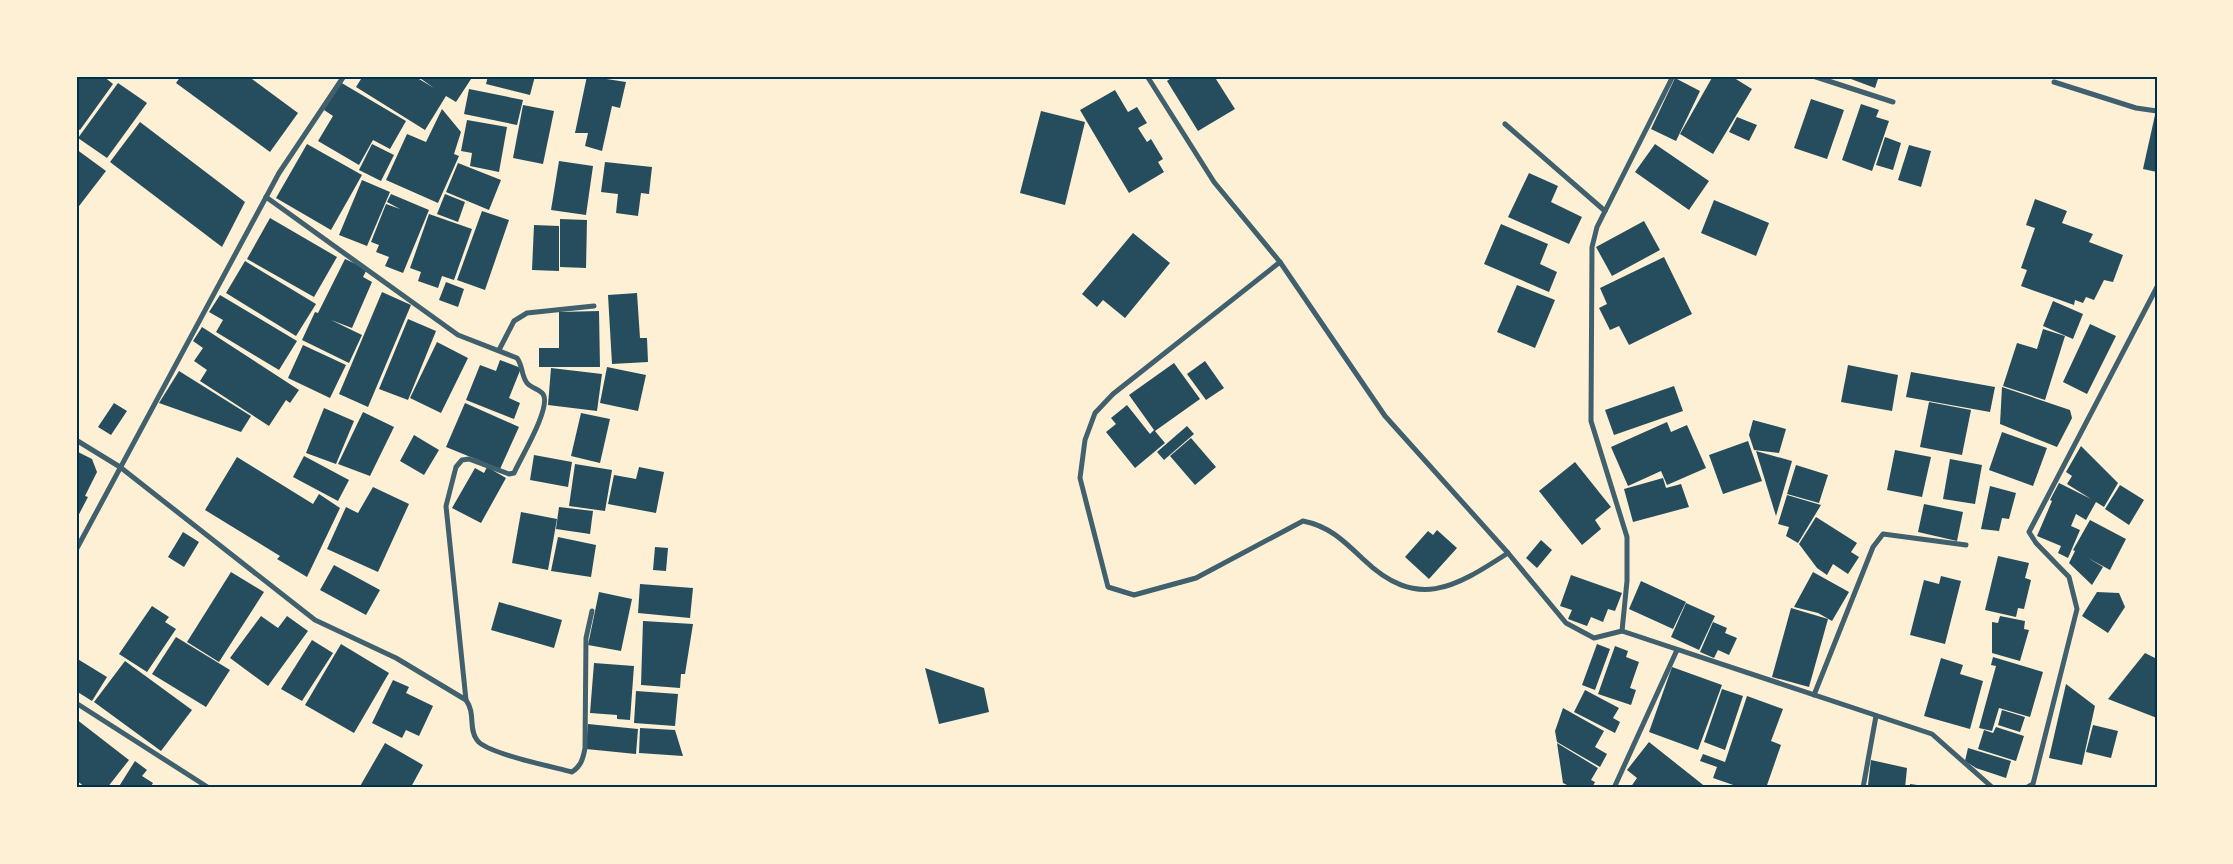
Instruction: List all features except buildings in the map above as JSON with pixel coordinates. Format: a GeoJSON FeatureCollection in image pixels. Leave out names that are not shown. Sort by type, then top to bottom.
{"type":"FeatureCollection","features":[{"type":"Feature","properties":{"kind":"street"},"geometry":{"type":"LineString","coordinates":[[76,550],[279,173],[344,76]]}},
{"type":"Feature","properties":{"kind":"street"},"geometry":{"type":"LineString","coordinates":[[1147,76],[1214,182],[1280,262],[1385,416],[1508,553],[1566,623],[1594,638],[1622,631],[1932,734],[1993,788]]}},
{"type":"Feature","properties":{"kind":"street"},"geometry":{"type":"LineString","coordinates":[[1622,631],[1627,581],[1627,537],[1591,421],[1592,247],[1605,211],[1672,76]]}},
{"type":"Feature","properties":{"kind":"street"},"geometry":{"type":"LineString","coordinates":[[1813,76],[1893,102]]}},
{"type":"Feature","properties":{"kind":"street"},"geometry":{"type":"LineString","coordinates":[[2054,82],[2136,108],[2157,111]]}},
{"type":"Feature","properties":{"kind":"street"},"geometry":{"type":"LineString","coordinates":[[1505,124],[1605,211]]}},
{"type":"Feature","properties":{"kind":"street"},"geometry":{"type":"LineString","coordinates":[[266,197],[458,335],[517,358],[522,364],[523,376],[528,384],[542,394],[544,400],[543,413],[514,473],[509,474],[469,459],[462,460],[456,468],[446,506],[466,700]]}},
{"type":"Feature","properties":{"kind":"street"},"geometry":{"type":"LineString","coordinates":[[1280,262],[1113,394],[1095,413],[1085,440],[1080,478],[1108,587],[1134,594],[1196,578],[1303,521],[1329,529],[1368,563],[1404,587],[1418,590],[1442,588],[1465,581],[1508,553]]}},
{"type":"Feature","properties":{"kind":"street"},"geometry":{"type":"LineString","coordinates":[[2026,788],[2033,784],[2077,609],[2069,577],[2036,543],[2029,532],[2157,287]]}},
{"type":"Feature","properties":{"kind":"street"},"geometry":{"type":"LineString","coordinates":[[499,350],[514,321],[527,312],[594,306]]}},
{"type":"Feature","properties":{"kind":"street"},"geometry":{"type":"LineString","coordinates":[[76,440],[120,467],[315,620],[396,658],[466,700],[472,708],[474,735],[482,746],[572,772],[577,768],[583,760],[586,748],[586,638],[592,611]]}},
{"type":"Feature","properties":{"kind":"street"},"geometry":{"type":"LineString","coordinates":[[1814,695],[1873,547],[1883,534],[1966,545]]}},
{"type":"Feature","properties":{"kind":"street"},"geometry":{"type":"LineString","coordinates":[[1614,788],[1677,650]]}},
{"type":"Feature","properties":{"kind":"street"},"geometry":{"type":"LineString","coordinates":[[76,703],[210,788]]}},
{"type":"Feature","properties":{"kind":"street"},"geometry":{"type":"LineString","coordinates":[[1863,788],[1876,716]]}}]}
